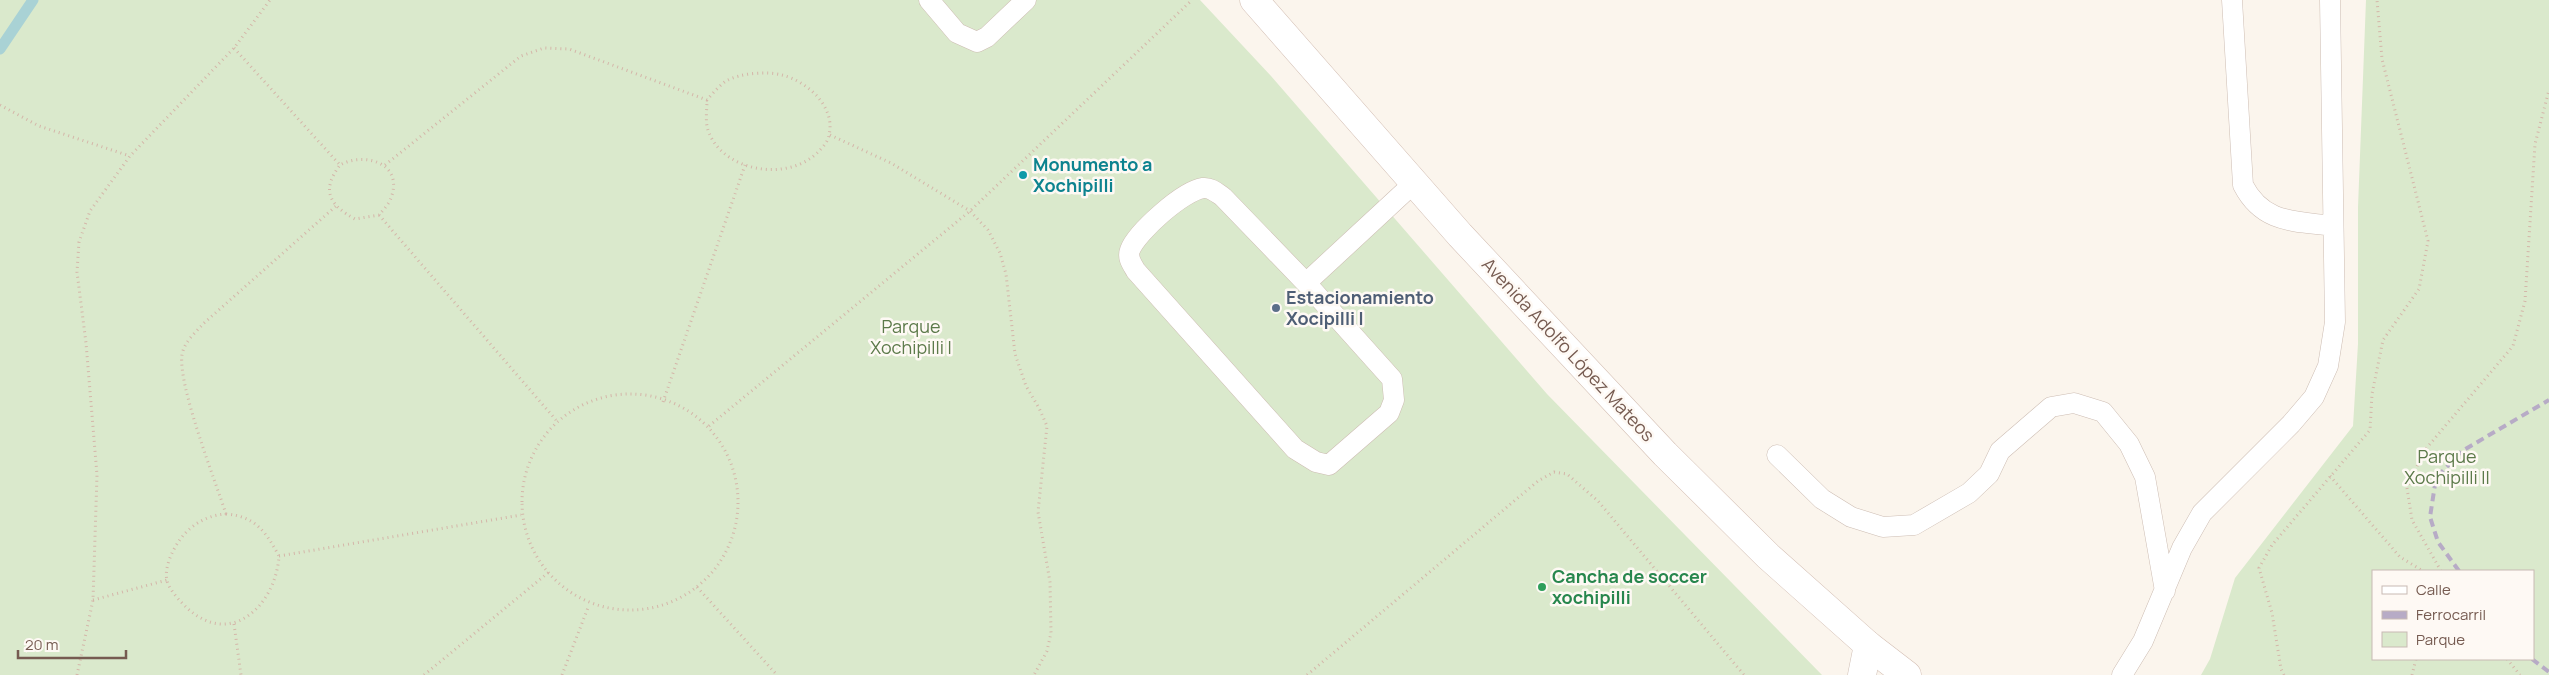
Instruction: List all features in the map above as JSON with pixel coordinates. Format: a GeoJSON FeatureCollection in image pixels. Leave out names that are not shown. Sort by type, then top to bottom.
{"type":"FeatureCollection","features":[{"type":"Feature","properties":{"kind":"street","name":"Avenida Adolfo López Mateos"},"geometry":{"type":"LineString","coordinates":[[1254,0],[1467,243],[1665,454],[1768,556],[1868,645],[1907,675]]}},
{"type":"Feature","properties":{"kind":"street"},"geometry":{"type":"LineString","coordinates":[[1862,675],[1868,645]]}},
{"type":"Feature","properties":{"kind":"lane"},"geometry":{"type":"LineString","coordinates":[[929,0],[957,33],[977,42],[987,37],[1026,0]]}},
{"type":"Feature","properties":{"kind":"lane"},"geometry":{"type":"LineString","coordinates":[[2232,0],[2243,185],[2251,201],[2281,219],[2333,226]]}},
{"type":"Feature","properties":{"kind":"lane"},"geometry":{"type":"LineString","coordinates":[[2122,675],[2144,641],[2182,548],[2202,513],[2291,424],[2314,397],[2328,366],[2335,322],[2330,0]]}},
{"type":"Feature","properties":{"kind":"lane"},"geometry":{"type":"LineString","coordinates":[[1306,283],[1414,183]]}},
{"type":"Feature","properties":{"kind":"lane"},"geometry":{"type":"LineString","coordinates":[[1211,188],[1223,197],[1306,283],[1392,379],[1394,400],[1389,413],[1329,464],[1316,462],[1295,449],[1136,271],[1129,260],[1130,251],[1137,238],[1160,216],[1190,192],[1211,188]]}},
{"type":"Feature","properties":{"kind":"lane"},"geometry":{"type":"LineString","coordinates":[[1777,455],[1822,499],[1851,517],[1884,527],[1914,525],[1969,493],[1989,474],[2000,451],[2051,407],[2074,403],[2103,412],[2129,444],[2145,476],[2165,592]]}},
{"type":"Feature","properties":{"kind":"path"},"geometry":{"type":"LineString","coordinates":[[77,675],[93,600],[97,475],[86,343],[76,272],[80,242],[90,211],[130,156],[234,48],[270,0]]}},
{"type":"Feature","properties":{"kind":"path"},"geometry":{"type":"LineString","coordinates":[[709,426],[970,211],[1192,0]]}},
{"type":"Feature","properties":{"kind":"path"},"geometry":{"type":"LineString","coordinates":[[234,48],[340,165]]}},
{"type":"Feature","properties":{"kind":"path"},"geometry":{"type":"LineString","coordinates":[[385,165],[521,56],[544,48],[569,49],[708,100]]}},
{"type":"Feature","properties":{"kind":"path"},"geometry":{"type":"LineString","coordinates":[[750,74],[781,74],[797,80],[821,100],[826,107],[830,134],[823,147],[808,162],[779,170],[766,170],[745,165],[732,158],[717,145],[708,131],[708,100],[728,80],[750,74]]}},
{"type":"Feature","properties":{"kind":"path"},"geometry":{"type":"LineString","coordinates":[[2440,570],[2412,520],[2407,488],[2424,452],[2452,415],[2513,346],[2525,301],[2535,144],[2549,90]]}},
{"type":"Feature","properties":{"kind":"path"},"geometry":{"type":"LineString","coordinates":[[0,105],[39,126],[130,156]]}},
{"type":"Feature","properties":{"kind":"path"},"geometry":{"type":"LineString","coordinates":[[830,134],[890,162],[970,211],[988,230],[1000,253],[1006,274],[1015,354],[1026,386],[1047,426],[1038,512],[1050,582],[1051,632],[1047,651],[1034,675]]}},
{"type":"Feature","properties":{"kind":"path"},"geometry":{"type":"LineString","coordinates":[[363,158],[373,159],[385,165],[392,176],[394,184],[389,201],[379,215],[355,219],[336,206],[328,185],[340,165],[350,160],[363,158]]}},
{"type":"Feature","properties":{"kind":"path"},"geometry":{"type":"LineString","coordinates":[[663,402],[745,165]]}},
{"type":"Feature","properties":{"kind":"path"},"geometry":{"type":"LineString","coordinates":[[226,514],[187,392],[182,356],[187,342],[203,324],[336,206]]}},
{"type":"Feature","properties":{"kind":"path"},"geometry":{"type":"LineString","coordinates":[[379,215],[556,420]]}},
{"type":"Feature","properties":{"kind":"path"},"geometry":{"type":"LineString","coordinates":[[632,392],[663,402],[689,409],[709,426],[734,469],[740,514],[732,544],[714,574],[680,601],[641,612],[589,605],[548,572],[521,515],[522,480],[531,453],[556,420],[595,398],[632,392]]}},
{"type":"Feature","properties":{"kind":"path"},"geometry":{"type":"LineString","coordinates":[[1307,675],[1538,481],[1548,474],[1558,472],[1567,474],[1598,501],[1744,675]]}},
{"type":"Feature","properties":{"kind":"path"},"geometry":{"type":"LineString","coordinates":[[2330,476],[2400,557],[2421,570]]}},
{"type":"Feature","properties":{"kind":"path"},"geometry":{"type":"LineString","coordinates":[[226,514],[248,518],[261,529],[279,556],[276,576],[265,599],[251,616],[234,624],[206,620],[191,612],[178,599],[167,580],[168,563],[183,535],[212,515],[226,514]]}},
{"type":"Feature","properties":{"kind":"path"},"geometry":{"type":"LineString","coordinates":[[279,556],[521,515]]}},
{"type":"Feature","properties":{"kind":"path"},"geometry":{"type":"LineString","coordinates":[[424,675],[548,572]]}},
{"type":"Feature","properties":{"kind":"path"},"geometry":{"type":"LineString","coordinates":[[93,600],[167,580]]}},
{"type":"Feature","properties":{"kind":"path"},"geometry":{"type":"LineString","coordinates":[[697,587],[776,675]]}},
{"type":"Feature","properties":{"kind":"path"},"geometry":{"type":"LineString","coordinates":[[562,675],[589,605]]}},
{"type":"Feature","properties":{"kind":"path"},"geometry":{"type":"LineString","coordinates":[[234,624],[241,675]]}},
{"type":"Feature","properties":{"kind":"path"},"geometry":{"type":"LineString","coordinates":[[2412,675],[2416,660]]}},
{"type":"Feature","properties":{"kind":"path"},"geometry":{"type":"LineString","coordinates":[[2508,660],[2520,675]]}},
{"type":"Feature","properties":{"kind":"green space","name":"Parque Xochipilli I"},"geometry":{"type":"Polygon","coordinates":[[[0,0],[1200,0],[1271,76],[1547,394],[1822,675],[0,675],[0,0]]]}},
{"type":"Feature","properties":{"kind":"green space","name":"Parque Xochipilli II"},"geometry":{"type":"Polygon","coordinates":[[[2366,0],[2549,0],[2549,675],[2201,675],[2210,659],[2235,578],[2353,426],[2358,344],[2358,207],[2366,0]]]}},
{"type":"Feature","properties":{"kind":"waterway"},"geometry":{"type":"LineString","coordinates":[[0,49],[33,0]]}},
{"type":"Feature","properties":{"kind":"railway"},"geometry":{"type":"LineString","coordinates":[[2458,570],[2438,542],[2430,517],[2436,478],[2462,451],[2549,400]]}},
{"type":"Feature","properties":{"kind":"railway"},"geometry":{"type":"LineString","coordinates":[[2533,660],[2549,672]]}},
{"type":"Feature","properties":{"kind":"place","name":"Monumento a Xochipilli"},"geometry":{"type":"Point","coordinates":[1023,175]}},
{"type":"Feature","properties":{"kind":"place","name":"Estacionamiento Xocipilli I"},"geometry":{"type":"Point","coordinates":[1276,308]}},
{"type":"Feature","properties":{"kind":"place","name":"Cancha de soccer xochipilli"},"geometry":{"type":"Point","coordinates":[1542,587]}}]}
